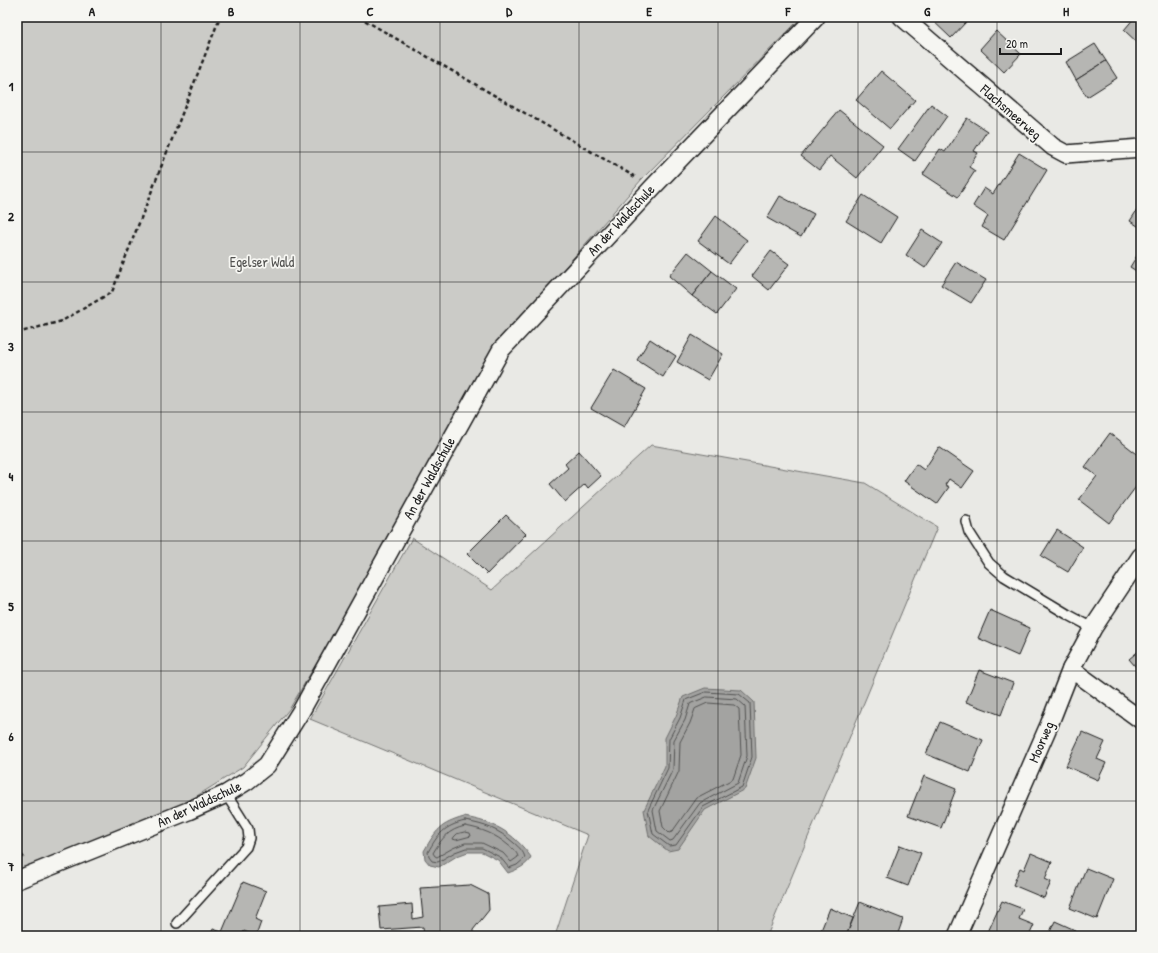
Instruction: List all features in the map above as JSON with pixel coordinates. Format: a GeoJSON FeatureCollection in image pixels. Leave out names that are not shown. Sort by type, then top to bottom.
{"type":"FeatureCollection","features":[{"type":"Feature","properties":{"kind":"street","name":"An der Waldschule"},"geometry":{"type":"LineString","coordinates":[[17,880],[188,811],[226,794],[247,781],[267,765],[304,704],[501,350],[652,187],[816,17]]}},
{"type":"Feature","properties":{"kind":"street","name":"Flachsmeerweg"},"geometry":{"type":"LineString","coordinates":[[902,17],[1047,142],[1066,154],[1141,148]]}},
{"type":"Feature","properties":{"kind":"street","name":"Moorweg"},"geometry":{"type":"LineString","coordinates":[[957,936],[1049,725],[1071,669],[1093,628],[1141,556]]}},
{"type":"Feature","properties":{"kind":"street"},"geometry":{"type":"LineString","coordinates":[[1071,669],[1141,720]]}},
{"type":"Feature","properties":{"kind":"lane"},"geometry":{"type":"LineString","coordinates":[[966,521],[969,532],[989,563],[994,568],[1004,576],[1093,628]]}},
{"type":"Feature","properties":{"kind":"lane"},"geometry":{"type":"LineString","coordinates":[[176,923],[246,847],[249,838],[248,829],[226,794]]}},
{"type":"Feature","properties":{"kind":"path"},"geometry":{"type":"LineString","coordinates":[[17,333],[62,321],[112,292],[220,17]]}},
{"type":"Feature","properties":{"kind":"path"},"geometry":{"type":"LineString","coordinates":[[359,17],[652,187]]}},
{"type":"Feature","properties":{"kind":"green space","name":"Egelser Wald"},"geometry":{"type":"Polygon","coordinates":[[[17,17],[802,17],[642,179],[494,349],[394,532],[290,708],[243,767],[184,804],[17,870],[17,17]]]}},
{"type":"Feature","properties":{"kind":"green space"},"geometry":{"type":"Polygon","coordinates":[[[651,445],[865,483],[937,527],[767,936],[555,936],[588,835],[310,719],[412,538],[492,590],[651,445]]]}},
{"type":"Feature","properties":{"kind":"water"},"geometry":{"type":"Polygon","coordinates":[[[705,688],[741,690],[754,702],[756,758],[745,789],[705,810],[678,849],[668,851],[649,836],[644,810],[665,766],[665,738],[676,716],[683,697],[705,688]]]}},
{"type":"Feature","properties":{"kind":"water"},"geometry":{"type":"Polygon","coordinates":[[[464,817],[494,825],[517,841],[531,857],[527,863],[508,873],[498,860],[482,852],[468,852],[457,856],[439,867],[430,865],[425,859],[424,851],[432,838],[444,825],[464,817]]]}},
{"type":"Feature","properties":{"kind":"building"},"geometry":{"type":"Polygon","coordinates":[[[929,17],[960,17],[966,22],[951,38],[929,17]]]}},
{"type":"Feature","properties":{"kind":"building"},"geometry":{"type":"Polygon","coordinates":[[[1135,17],[1141,18],[1141,46],[1124,30],[1135,17]]]}},
{"type":"Feature","properties":{"kind":"building"},"geometry":{"type":"Polygon","coordinates":[[[996,31],[1021,54],[1004,72],[980,49],[996,31]]]}},
{"type":"Feature","properties":{"kind":"building"},"geometry":{"type":"Polygon","coordinates":[[[1095,44],[1106,61],[1076,80],[1066,62],[1095,44]]]}},
{"type":"Feature","properties":{"kind":"building"},"geometry":{"type":"Polygon","coordinates":[[[1106,61],[1117,78],[1087,97],[1076,80],[1106,61]]]}},
{"type":"Feature","properties":{"kind":"building"},"geometry":{"type":"Polygon","coordinates":[[[881,71],[915,100],[890,129],[856,100],[881,71]]]}},
{"type":"Feature","properties":{"kind":"building"},"geometry":{"type":"Polygon","coordinates":[[[931,104],[947,116],[915,161],[898,149],[931,104]]]}},
{"type":"Feature","properties":{"kind":"building"},"geometry":{"type":"Polygon","coordinates":[[[839,110],[883,145],[857,178],[830,156],[819,170],[801,156],[839,110]]]}},
{"type":"Feature","properties":{"kind":"building"},"geometry":{"type":"Polygon","coordinates":[[[967,118],[987,131],[974,151],[978,153],[969,167],[975,171],[958,197],[923,174],[940,149],[945,152],[967,118]]]}},
{"type":"Feature","properties":{"kind":"building"},"geometry":{"type":"Polygon","coordinates":[[[1019,153],[1047,170],[1004,240],[982,227],[988,216],[973,206],[984,188],[993,194],[1019,153]]]}},
{"type":"Feature","properties":{"kind":"building"},"geometry":{"type":"Polygon","coordinates":[[[863,195],[897,217],[881,243],[846,221],[863,195]]]}},
{"type":"Feature","properties":{"kind":"building"},"geometry":{"type":"Polygon","coordinates":[[[780,196],[814,214],[801,237],[767,218],[780,196]]]}},
{"type":"Feature","properties":{"kind":"building"},"geometry":{"type":"Polygon","coordinates":[[[1141,204],[1141,228],[1130,221],[1141,204]]]}},
{"type":"Feature","properties":{"kind":"building"},"geometry":{"type":"Polygon","coordinates":[[[716,216],[747,240],[729,264],[698,241],[716,216]]]}},
{"type":"Feature","properties":{"kind":"building"},"geometry":{"type":"Polygon","coordinates":[[[922,230],[942,243],[925,268],[906,255],[922,230]]]}},
{"type":"Feature","properties":{"kind":"building"},"geometry":{"type":"Polygon","coordinates":[[[1141,249],[1141,274],[1130,267],[1141,249]]]}},
{"type":"Feature","properties":{"kind":"building"},"geometry":{"type":"Polygon","coordinates":[[[771,251],[789,264],[769,290],[752,276],[771,251]]]}},
{"type":"Feature","properties":{"kind":"building"},"geometry":{"type":"Polygon","coordinates":[[[688,252],[712,271],[692,296],[669,276],[688,252]]]}},
{"type":"Feature","properties":{"kind":"building"},"geometry":{"type":"Polygon","coordinates":[[[956,262],[986,280],[971,303],[941,285],[956,262]]]}},
{"type":"Feature","properties":{"kind":"building"},"geometry":{"type":"Polygon","coordinates":[[[712,271],[736,289],[717,314],[692,296],[712,271]]]}},
{"type":"Feature","properties":{"kind":"building"},"geometry":{"type":"Polygon","coordinates":[[[692,335],[723,354],[708,380],[677,362],[692,335]]]}},
{"type":"Feature","properties":{"kind":"building"},"geometry":{"type":"Polygon","coordinates":[[[650,339],[676,356],[663,377],[637,360],[650,339]]]}},
{"type":"Feature","properties":{"kind":"building"},"geometry":{"type":"Polygon","coordinates":[[[614,370],[646,389],[624,427],[591,408],[614,370]]]}},
{"type":"Feature","properties":{"kind":"building"},"geometry":{"type":"Polygon","coordinates":[[[1110,433],[1141,457],[1141,480],[1109,523],[1079,500],[1097,476],[1085,467],[1110,433]]]}},
{"type":"Feature","properties":{"kind":"building"},"geometry":{"type":"Polygon","coordinates":[[[939,447],[974,471],[962,488],[949,479],[945,485],[949,487],[937,504],[904,481],[916,464],[924,470],[939,447]]]}},
{"type":"Feature","properties":{"kind":"building"},"geometry":{"type":"Polygon","coordinates":[[[579,451],[601,476],[588,488],[585,484],[565,502],[550,484],[568,468],[565,464],[579,451]]]}},
{"type":"Feature","properties":{"kind":"building"},"geometry":{"type":"Polygon","coordinates":[[[506,515],[526,534],[487,574],[467,554],[506,515]]]}},
{"type":"Feature","properties":{"kind":"building"},"geometry":{"type":"Polygon","coordinates":[[[1057,530],[1083,547],[1068,572],[1041,556],[1057,530]]]}},
{"type":"Feature","properties":{"kind":"building"},"geometry":{"type":"Polygon","coordinates":[[[990,610],[1030,628],[1018,656],[978,638],[990,610]]]}},
{"type":"Feature","properties":{"kind":"building"},"geometry":{"type":"Polygon","coordinates":[[[1141,649],[1141,673],[1129,659],[1141,649]]]}},
{"type":"Feature","properties":{"kind":"building"},"geometry":{"type":"Polygon","coordinates":[[[979,670],[1013,683],[1001,715],[966,702],[979,670]]]}},
{"type":"Feature","properties":{"kind":"building"},"geometry":{"type":"Polygon","coordinates":[[[940,722],[983,740],[970,772],[926,754],[940,722]]]}},
{"type":"Feature","properties":{"kind":"building"},"geometry":{"type":"Polygon","coordinates":[[[1082,732],[1105,742],[1097,759],[1106,763],[1098,780],[1066,766],[1082,732]]]}},
{"type":"Feature","properties":{"kind":"building"},"geometry":{"type":"Polygon","coordinates":[[[924,776],[956,789],[941,828],[908,816],[924,776]]]}},
{"type":"Feature","properties":{"kind":"building"},"geometry":{"type":"Polygon","coordinates":[[[900,845],[921,853],[908,886],[887,878],[900,845]]]}},
{"type":"Feature","properties":{"kind":"building"},"geometry":{"type":"Polygon","coordinates":[[[1031,853],[1052,862],[1045,879],[1051,882],[1044,898],[1013,885],[1020,868],[1024,870],[1031,853]]]}},
{"type":"Feature","properties":{"kind":"building"},"geometry":{"type":"Polygon","coordinates":[[[1086,868],[1113,879],[1097,919],[1070,908],[1086,868]]]}},
{"type":"Feature","properties":{"kind":"building"},"geometry":{"type":"Polygon","coordinates":[[[243,882],[266,891],[255,919],[261,922],[256,936],[244,931],[242,936],[210,936],[213,929],[222,932],[243,882]]]}},
{"type":"Feature","properties":{"kind":"building"},"geometry":{"type":"Polygon","coordinates":[[[470,885],[488,894],[489,910],[473,930],[473,936],[424,936],[423,927],[381,930],[379,907],[412,904],[413,919],[423,917],[420,888],[470,885]]]}},
{"type":"Feature","properties":{"kind":"building"},"geometry":{"type":"Polygon","coordinates":[[[1002,901],[1023,909],[1019,919],[1034,925],[1029,936],[991,936],[987,934],[1002,901]]]}},
{"type":"Feature","properties":{"kind":"building"},"geometry":{"type":"Polygon","coordinates":[[[860,902],[903,919],[897,936],[852,936],[847,934],[860,902]]]}},
{"type":"Feature","properties":{"kind":"building"},"geometry":{"type":"Polygon","coordinates":[[[830,908],[853,918],[846,936],[826,936],[820,933],[830,908]]]}},
{"type":"Feature","properties":{"kind":"building"},"geometry":{"type":"Polygon","coordinates":[[[1055,921],[1075,930],[1072,936],[1048,936],[1055,921]]]}}]}
